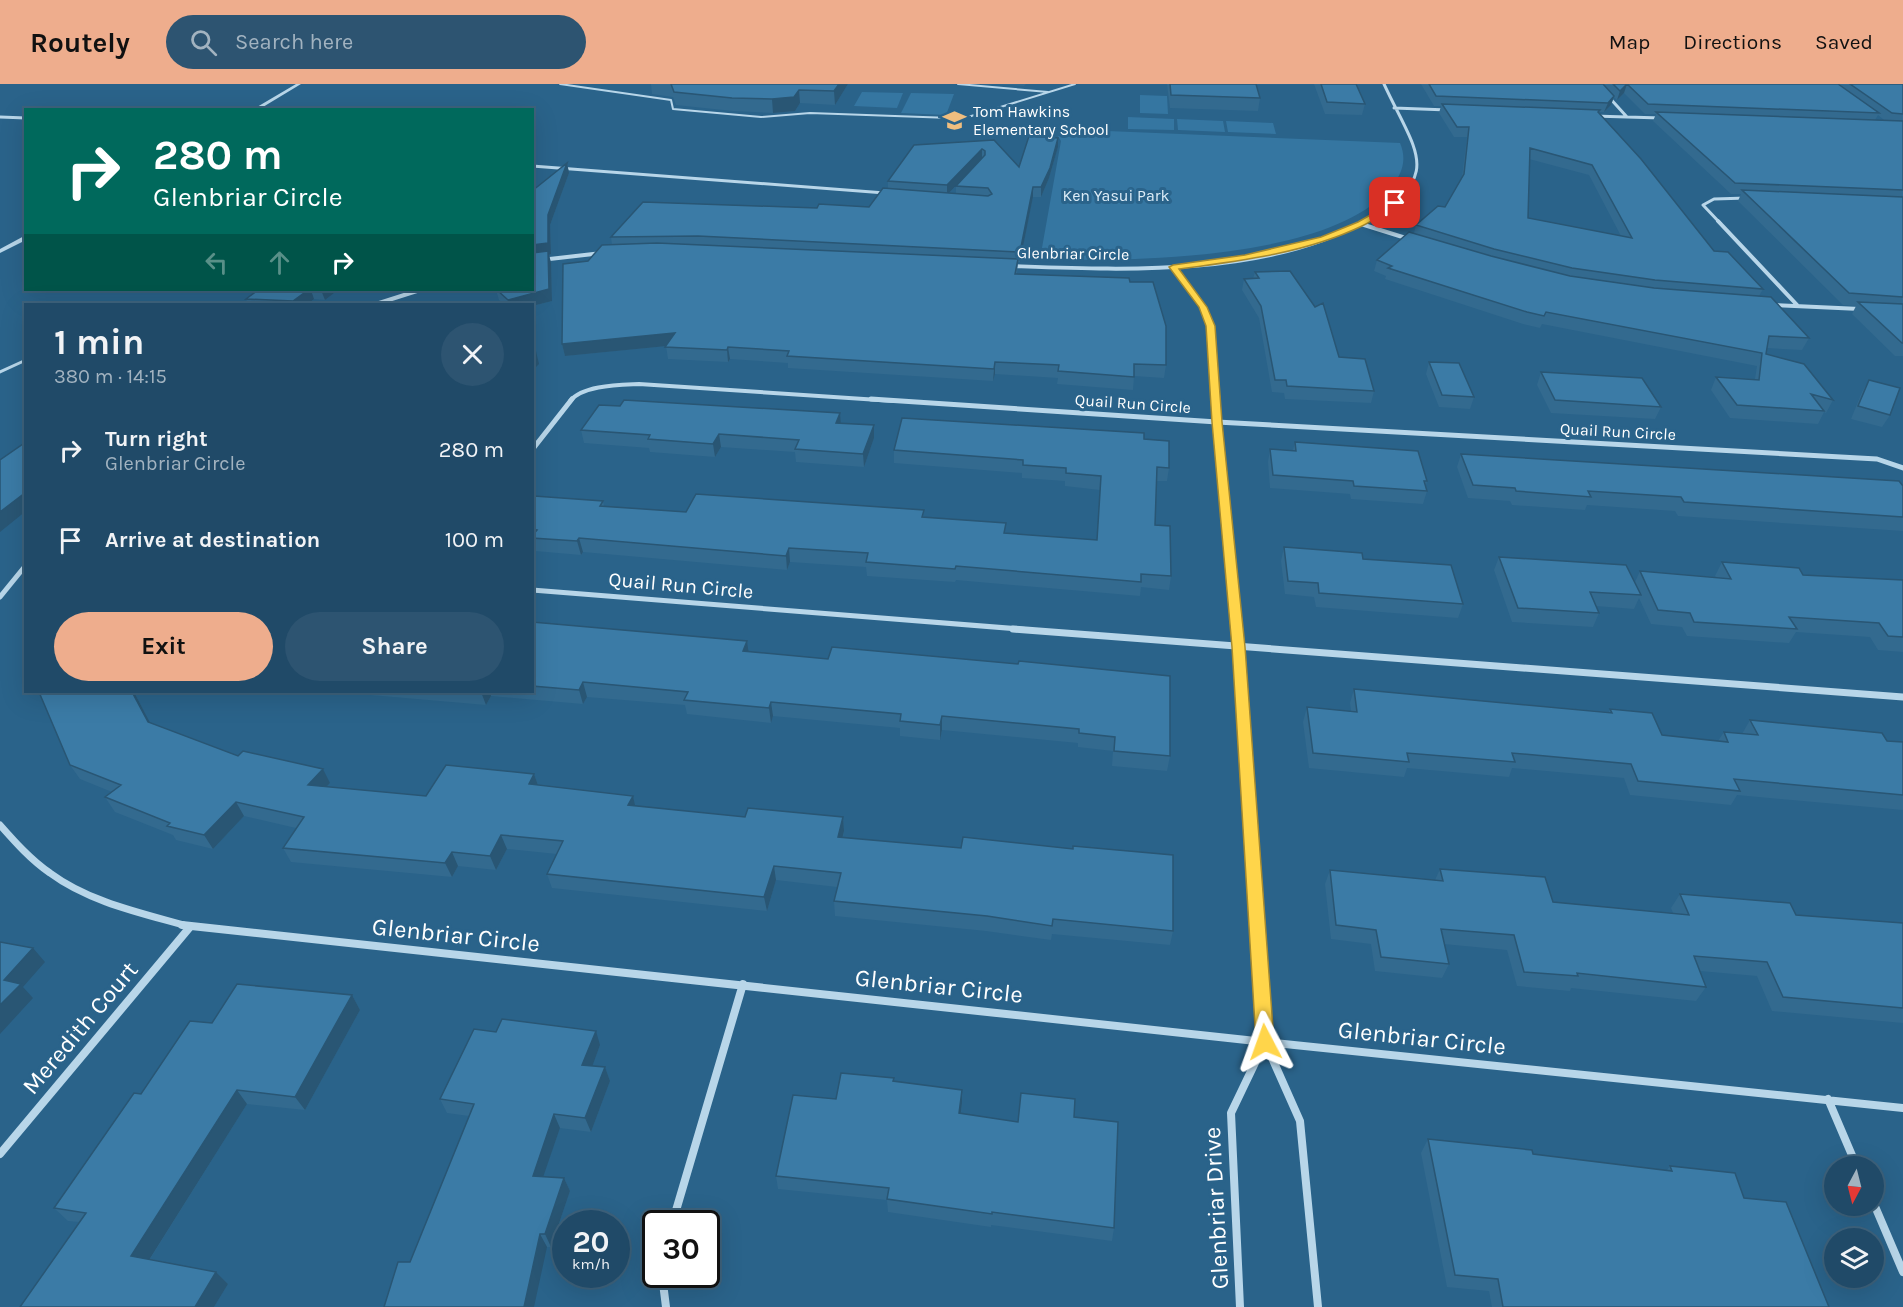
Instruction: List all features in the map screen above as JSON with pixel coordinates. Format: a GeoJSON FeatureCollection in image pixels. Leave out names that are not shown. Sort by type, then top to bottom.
{"type":"FeatureCollection","features":[{"type":"Feature","properties":{"kind":"street"},"geometry":{"type":"LineString","coordinates":[[257,108],[299,84]]}},
{"type":"Feature","properties":{"kind":"street","name":"Glenbriar Circle"},"geometry":{"type":"LineString","coordinates":[[1002,265],[1173,267],[1287,250],[1361,224],[1395,203],[1413,183],[1418,169],[1416,148],[1384,84]]}},
{"type":"Feature","properties":{"kind":"street"},"geometry":{"type":"LineString","coordinates":[[1597,84],[1628,117]]}},
{"type":"Feature","properties":{"kind":"street"},"geometry":{"type":"LineString","coordinates":[[1394,108],[1453,111]]}},
{"type":"Feature","properties":{"kind":"street"},"geometry":{"type":"LineString","coordinates":[[1593,116],[1663,118]]}},
{"type":"Feature","properties":{"kind":"street"},"geometry":{"type":"LineString","coordinates":[[0,117],[24,118]]}},
{"type":"Feature","properties":{"kind":"street"},"geometry":{"type":"LineString","coordinates":[[534,166],[889,194]]}},
{"type":"Feature","properties":{"kind":"street"},"geometry":{"type":"LineString","coordinates":[[1757,198],[1714,199],[1703,205],[1798,306]]}},
{"type":"Feature","properties":{"kind":"street"},"geometry":{"type":"LineString","coordinates":[[1361,224],[1415,241]]}},
{"type":"Feature","properties":{"kind":"street"},"geometry":{"type":"LineString","coordinates":[[0,251],[24,238]]}},
{"type":"Feature","properties":{"kind":"street"},"geometry":{"type":"LineString","coordinates":[[534,261],[605,252]]}},
{"type":"Feature","properties":{"kind":"street","name":"Glenbriar Drive"},"geometry":{"type":"LineString","coordinates":[[1173,267],[1203,307],[1211,326],[1217,422],[1239,647],[1265,1042],[1300,1121],[1318,1307]]}},
{"type":"Feature","properties":{"kind":"street"},"geometry":{"type":"LineString","coordinates":[[379,303],[417,291]]}},
{"type":"Feature","properties":{"kind":"street"},"geometry":{"type":"LineString","coordinates":[[1764,304],[1868,310]]}},
{"type":"Feature","properties":{"kind":"street","name":"Quail Run Circle"},"geometry":{"type":"LineString","coordinates":[[534,447],[575,395],[625,384],[1217,422],[1866,458],[1877,459],[1903,468]]}},
{"type":"Feature","properties":{"kind":"street"},"geometry":{"type":"LineString","coordinates":[[0,597],[24,567]]}},
{"type":"Feature","properties":{"kind":"street","name":"Quail Run Circle"},"geometry":{"type":"LineString","coordinates":[[534,590],[1239,647],[1903,697]]}},
{"type":"Feature","properties":{"kind":"street","name":"Glenbriar Circle"},"geometry":{"type":"LineString","coordinates":[[0,825],[26,854],[67,884],[121,906],[190,927],[1903,1108]]}},
{"type":"Feature","properties":{"kind":"street","name":"Meredith Court"},"geometry":{"type":"LineString","coordinates":[[0,1155],[190,927]]}},
{"type":"Feature","properties":{"kind":"street"},"geometry":{"type":"LineString","coordinates":[[676,1210],[743,984]]}},
{"type":"Feature","properties":{"kind":"street","name":"Glenbriar Drive"},"geometry":{"type":"LineString","coordinates":[[1240,1307],[1231,1113],[1265,1042]]}},
{"type":"Feature","properties":{"kind":"street"},"geometry":{"type":"LineString","coordinates":[[1828,1100],[1852,1156]]}},
{"type":"Feature","properties":{"kind":"street"},"geometry":{"type":"LineString","coordinates":[[1879,1216],[1903,1272]]}},
{"type":"Feature","properties":{"kind":"street"},"geometry":{"type":"LineString","coordinates":[[664,1288],[666,1307]]}},
{"type":"Feature","properties":{"kind":"lane"},"geometry":{"type":"LineString","coordinates":[[560,84],[671,100],[673,109],[713,114],[796,117],[810,113],[968,117],[1075,84]]}},
{"type":"Feature","properties":{"kind":"lane"},"geometry":{"type":"LineString","coordinates":[[958,84],[1051,92]]}},
{"type":"Feature","properties":{"kind":"lane"},"geometry":{"type":"LineString","coordinates":[[0,372],[24,361]]}},
{"type":"Feature","properties":{"kind":"green space"},"geometry":{"type":"Polygon","coordinates":[[[862,92],[903,93],[897,108],[854,106],[862,92]]]}},
{"type":"Feature","properties":{"kind":"green space"},"geometry":{"type":"Polygon","coordinates":[[[911,93],[954,94],[946,115],[901,113],[911,93]]]}},
{"type":"Feature","properties":{"kind":"green space"},"geometry":{"type":"Polygon","coordinates":[[[1140,95],[1167,96],[1168,114],[1140,113],[1140,95]]]}},
{"type":"Feature","properties":{"kind":"green space"},"geometry":{"type":"Polygon","coordinates":[[[1128,117],[1174,119],[1174,130],[1128,129],[1128,117]]]}},
{"type":"Feature","properties":{"kind":"green space"},"geometry":{"type":"Polygon","coordinates":[[[1177,119],[1223,121],[1225,132],[1178,130],[1177,119]]]}},
{"type":"Feature","properties":{"kind":"green space"},"geometry":{"type":"Polygon","coordinates":[[[1226,121],[1273,123],[1276,134],[1228,132],[1226,121]]]}},
{"type":"Feature","properties":{"kind":"green space","name":"Ken Yasui Park"},"geometry":{"type":"Polygon","coordinates":[[[1107,131],[1400,143],[1403,163],[1396,181],[1387,192],[1357,215],[1318,232],[1272,244],[1172,257],[1040,259],[1061,141],[1058,136],[1107,131]]]}},
{"type":"Feature","properties":{"kind":"building"},"geometry":{"type":"Polygon","coordinates":[[[671,84],[839,84],[834,91],[799,90],[794,97],[772,99],[732,98],[674,92],[671,84]]]}},
{"type":"Feature","properties":{"kind":"building"},"geometry":{"type":"Polygon","coordinates":[[[1170,84],[1256,84],[1260,98],[1171,95],[1170,84]]]}},
{"type":"Feature","properties":{"kind":"building"},"geometry":{"type":"Polygon","coordinates":[[[1321,84],[1356,84],[1365,104],[1327,102],[1321,84]]]}},
{"type":"Feature","properties":{"kind":"building"},"geometry":{"type":"Polygon","coordinates":[[[1429,84],[1603,84],[1614,96],[1608,103],[1436,96],[1429,84]]]}},
{"type":"Feature","properties":{"kind":"building"},"geometry":{"type":"Polygon","coordinates":[[[1613,84],[1627,84],[1620,91],[1613,84]]]}},
{"type":"Feature","properties":{"kind":"building"},"geometry":{"type":"Polygon","coordinates":[[[1627,84],[1838,84],[1879,113],[1648,104],[1627,84]]]}},
{"type":"Feature","properties":{"kind":"building"},"geometry":{"type":"Polygon","coordinates":[[[1850,84],[1903,84],[1903,114],[1892,113],[1850,84]]]}},
{"type":"Feature","properties":{"kind":"building"},"geometry":{"type":"Polygon","coordinates":[[[1442,104],[1600,110],[1598,112],[1641,159],[1714,251],[1728,252],[1763,289],[1655,280],[1572,268],[1494,249],[1416,225],[1438,206],[1445,207],[1464,174],[1469,127],[1457,127],[1442,104]],[[1530,148],[1528,218],[1632,238],[1592,165],[1530,148]]]}},
{"type":"Feature","properties":{"kind":"building"},"geometry":{"type":"Polygon","coordinates":[[[1656,112],[1903,121],[1903,190],[1735,183],[1656,112]]]}},
{"type":"Feature","properties":{"kind":"building"},"geometry":{"type":"Polygon","coordinates":[[[1029,136],[1058,138],[1050,168],[1041,187],[1033,187],[1020,252],[698,236],[611,237],[643,202],[817,208],[819,204],[869,207],[883,188],[988,196],[992,194],[988,188],[956,186],[985,155],[982,149],[947,185],[888,181],[914,145],[994,140],[1019,167],[1029,136]]]}},
{"type":"Feature","properties":{"kind":"building"},"geometry":{"type":"Polygon","coordinates":[[[567,163],[548,215],[548,243],[534,245],[534,189],[567,163]]]}},
{"type":"Feature","properties":{"kind":"building"},"geometry":{"type":"Polygon","coordinates":[[[1742,190],[1903,197],[1903,297],[1849,293],[1742,190]]]}},
{"type":"Feature","properties":{"kind":"building"},"geometry":{"type":"Polygon","coordinates":[[[1409,232],[1570,276],[1654,288],[1771,297],[1809,338],[1769,336],[1766,354],[1804,364],[1833,400],[1811,394],[1824,411],[1737,405],[1716,377],[1759,380],[1762,353],[1546,312],[1544,316],[1527,312],[1388,268],[1392,266],[1377,260],[1409,232]]]}},
{"type":"Feature","properties":{"kind":"building"},"geometry":{"type":"Polygon","coordinates":[[[657,243],[1018,259],[1015,274],[1129,278],[1130,282],[1153,282],[1166,326],[1166,365],[1134,364],[1134,377],[1058,371],[1059,365],[995,362],[994,369],[787,356],[789,351],[728,347],[727,350],[665,347],[675,333],[562,344],[563,264],[588,261],[602,245],[657,243]]]}},
{"type":"Feature","properties":{"kind":"building"},"geometry":{"type":"Polygon","coordinates":[[[548,251],[549,289],[508,300],[498,291],[534,291],[534,253],[548,251]]]}},
{"type":"Feature","properties":{"kind":"building"},"geometry":{"type":"Polygon","coordinates":[[[1290,271],[1315,307],[1323,303],[1339,357],[1365,359],[1374,391],[1287,386],[1286,380],[1275,380],[1261,306],[1244,279],[1259,278],[1255,272],[1290,271]]]}},
{"type":"Feature","properties":{"kind":"building"},"geometry":{"type":"Polygon","coordinates":[[[257,291],[307,291],[293,301],[246,299],[257,291]]]}},
{"type":"Feature","properties":{"kind":"building"},"geometry":{"type":"Polygon","coordinates":[[[1858,302],[1903,304],[1903,343],[1902,343],[1858,302]]]}},
{"type":"Feature","properties":{"kind":"building"},"geometry":{"type":"Polygon","coordinates":[[[1429,362],[1459,363],[1474,397],[1442,395],[1429,362]]]}},
{"type":"Feature","properties":{"kind":"building"},"geometry":{"type":"Polygon","coordinates":[[[1541,372],[1642,378],[1661,407],[1555,400],[1541,372]]]}},
{"type":"Feature","properties":{"kind":"building"},"geometry":{"type":"Polygon","coordinates":[[[1869,380],[1900,388],[1890,415],[1858,406],[1869,380]]]}},
{"type":"Feature","properties":{"kind":"building"},"geometry":{"type":"Polygon","coordinates":[[[624,400],[840,413],[836,423],[874,425],[863,454],[795,449],[799,440],[719,434],[713,444],[648,439],[650,435],[581,430],[599,405],[620,406],[624,400]]]}},
{"type":"Feature","properties":{"kind":"building"},"geometry":{"type":"Polygon","coordinates":[[[902,418],[1144,433],[1144,439],[1169,441],[1169,468],[1157,467],[1155,525],[1170,526],[1171,576],[1141,574],[1141,582],[956,566],[955,569],[866,562],[868,553],[789,548],[786,556],[579,538],[577,541],[534,538],[537,530],[534,529],[534,496],[603,501],[600,506],[686,512],[696,494],[924,510],[922,517],[1006,523],[1004,533],[1097,540],[1101,476],[1066,473],[1066,468],[1023,465],[1023,460],[894,450],[902,418]]]}},
{"type":"Feature","properties":{"kind":"building"},"geometry":{"type":"Polygon","coordinates":[[[1295,442],[1418,451],[1427,481],[1424,481],[1427,491],[1354,486],[1353,481],[1273,475],[1270,449],[1296,451],[1295,442]]]}},
{"type":"Feature","properties":{"kind":"building"},"geometry":{"type":"Polygon","coordinates":[[[24,443],[24,494],[0,512],[0,460],[24,443]]]}},
{"type":"Feature","properties":{"kind":"building"},"geometry":{"type":"Polygon","coordinates":[[[1461,454],[1899,481],[1903,486],[1903,517],[1684,502],[1681,497],[1588,491],[1591,497],[1473,485],[1461,454]]]}},
{"type":"Feature","properties":{"kind":"building"},"geometry":{"type":"Polygon","coordinates":[[[1284,547],[1362,553],[1363,559],[1451,565],[1463,604],[1319,593],[1318,583],[1288,581],[1284,547]]]}},
{"type":"Feature","properties":{"kind":"building"},"geometry":{"type":"Polygon","coordinates":[[[1499,557],[1626,565],[1641,595],[1590,592],[1599,613],[1518,608],[1499,557]]]}},
{"type":"Feature","properties":{"kind":"building"},"geometry":{"type":"Polygon","coordinates":[[[1722,562],[1799,568],[1803,575],[1903,580],[1903,637],[1888,636],[1879,623],[1789,617],[1797,629],[1694,622],[1690,613],[1658,610],[1640,571],[1731,579],[1722,562]]]}},
{"type":"Feature","properties":{"kind":"building"},"geometry":{"type":"Polygon","coordinates":[[[534,622],[747,641],[743,651],[828,659],[832,647],[1018,664],[1019,661],[1170,676],[1170,756],[1114,751],[1115,737],[1079,733],[1079,729],[942,716],[940,725],[900,721],[901,714],[771,702],[769,708],[684,700],[688,692],[583,682],[579,690],[534,686],[534,622]]]}},
{"type":"Feature","properties":{"kind":"building"},"geometry":{"type":"Polygon","coordinates":[[[1354,689],[1612,713],[1610,709],[1652,713],[1662,735],[1728,742],[1724,732],[1758,735],[1750,720],[1882,733],[1887,741],[1903,742],[1903,795],[1734,779],[1740,791],[1638,781],[1631,764],[1512,753],[1515,762],[1407,753],[1409,762],[1313,753],[1307,707],[1357,712],[1354,689]]]}},
{"type":"Feature","properties":{"kind":"building"},"geometry":{"type":"Polygon","coordinates":[[[39,693],[133,693],[148,722],[238,756],[243,751],[323,769],[308,785],[426,796],[446,765],[534,774],[529,784],[633,796],[628,805],[745,817],[748,808],[843,817],[838,837],[961,848],[963,837],[1073,849],[1073,846],[1173,855],[1173,931],[1053,919],[1052,926],[987,916],[834,901],[841,873],[774,866],[764,897],[547,874],[563,841],[501,835],[490,856],[452,852],[445,863],[283,848],[304,817],[236,802],[204,835],[167,826],[170,823],[105,797],[121,785],[70,765],[39,693]]]}},
{"type":"Feature","properties":{"kind":"building"},"geometry":{"type":"Polygon","coordinates":[[[1440,869],[1545,877],[1553,902],[1689,915],[1680,894],[1790,903],[1796,915],[1903,923],[1903,1008],[1783,997],[1767,962],[1694,956],[1706,987],[1577,973],[1578,976],[1524,972],[1514,935],[1441,929],[1449,964],[1381,957],[1376,930],[1336,925],[1330,870],[1443,881],[1440,869]]]}},
{"type":"Feature","properties":{"kind":"building"},"geometry":{"type":"Polygon","coordinates":[[[0,942],[33,948],[4,980],[21,984],[0,1005],[0,942]]]}},
{"type":"Feature","properties":{"kind":"building"},"geometry":{"type":"Polygon","coordinates":[[[237,984],[352,995],[295,1097],[237,1090],[131,1256],[216,1272],[195,1307],[20,1307],[86,1213],[54,1208],[134,1093],[141,1094],[190,1021],[212,1023],[237,984]]]}},
{"type":"Feature","properties":{"kind":"building"},"geometry":{"type":"Polygon","coordinates":[[[502,1019],[596,1031],[582,1065],[605,1067],[585,1118],[554,1114],[533,1176],[564,1178],[545,1234],[540,1234],[524,1307],[384,1307],[398,1262],[410,1262],[474,1104],[440,1099],[474,1029],[496,1032],[502,1019]]]}},
{"type":"Feature","properties":{"kind":"building"},"geometry":{"type":"Polygon","coordinates":[[[841,1073],[894,1078],[893,1081],[962,1090],[959,1113],[1018,1122],[1021,1093],[1075,1099],[1074,1117],[1118,1122],[1114,1228],[887,1199],[889,1188],[776,1176],[793,1095],[836,1099],[841,1073]]]}},
{"type":"Feature","properties":{"kind":"building"},"geometry":{"type":"Polygon","coordinates":[[[1428,1139],[1532,1150],[1533,1154],[1672,1171],[1670,1166],[1735,1173],[1744,1198],[1786,1202],[1829,1307],[1503,1307],[1498,1279],[1455,1275],[1428,1139]]]}},
{"type":"Feature","properties":{"kind":"place","name":"Tom Hawkins Elementary School"},"geometry":{"type":"Point","coordinates":[955,120]}},
{"type":"Feature","properties":{"kind":"route"},"geometry":{"type":"LineString","coordinates":[[1265,1042],[1239,647],[1217,422],[1211,326],[1203,307],[1173,267],[1287,250],[1361,224],[1395,203]]}}]}
